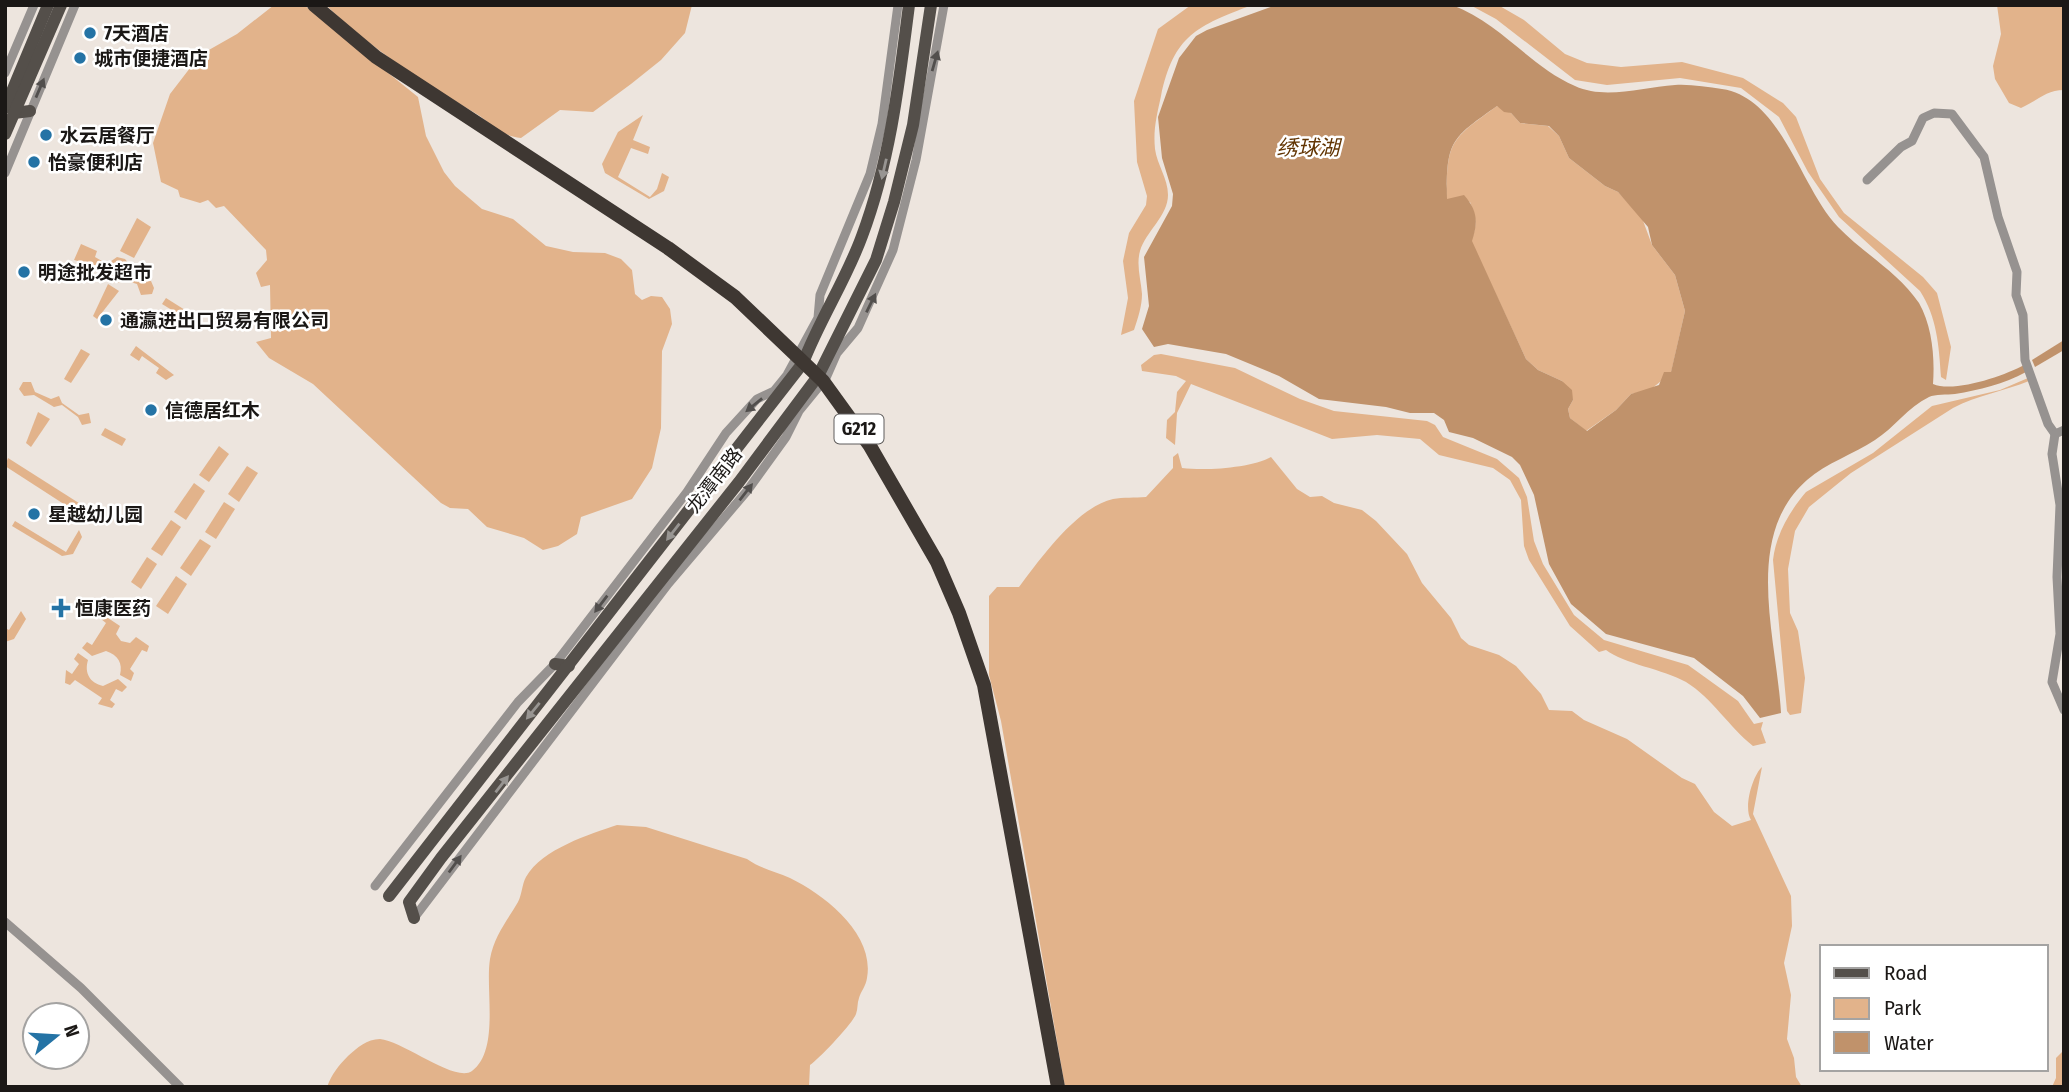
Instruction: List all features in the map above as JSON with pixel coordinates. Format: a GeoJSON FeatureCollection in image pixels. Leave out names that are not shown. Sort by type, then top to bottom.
{"type":"FeatureCollection","features":[{"type":"Feature","properties":{"kind":"highway","name":"G212"},"geometry":{"type":"LineString","coordinates":[[314,5],[376,57],[686,260],[735,297],[820,379],[870,446],[924,537],[960,613],[984,685],[1058,1087]]}},
{"type":"Feature","properties":{"kind":"main road"},"geometry":{"type":"LineString","coordinates":[[5,134],[10,110],[10,84],[48,5]]}},
{"type":"Feature","properties":{"kind":"main road"},"geometry":{"type":"LineString","coordinates":[[10,110],[61,5]]}},
{"type":"Feature","properties":{"kind":"main road","name":"龙潭南路"},"geometry":{"type":"LineString","coordinates":[[389,896],[755,425],[800,360],[839,292],[882,179],[898,96],[909,5]]}},
{"type":"Feature","properties":{"kind":"main road","name":"龙潭南路"},"geometry":{"type":"LineString","coordinates":[[414,918],[410,902],[441,858],[739,482],[771,436],[820,379],[830,347],[869,275],[906,157],[931,5]]}},
{"type":"Feature","properties":{"kind":"main road"},"geometry":{"type":"LineString","coordinates":[[10,110],[30,111]]}},
{"type":"Feature","properties":{"kind":"main road"},"geometry":{"type":"LineString","coordinates":[[869,275],[887,266]]}},
{"type":"Feature","properties":{"kind":"main road"},"geometry":{"type":"LineString","coordinates":[[839,292],[856,301]]}},
{"type":"Feature","properties":{"kind":"main road"},"geometry":{"type":"LineString","coordinates":[[755,425],[771,436]]}},
{"type":"Feature","properties":{"kind":"main road"},"geometry":{"type":"LineString","coordinates":[[555,664],[569,666]]}},
{"type":"Feature","properties":{"kind":"street"},"geometry":{"type":"LineString","coordinates":[[5,73],[34,5]]}},
{"type":"Feature","properties":{"kind":"street"},"geometry":{"type":"LineString","coordinates":[[5,173],[75,5]]}},
{"type":"Feature","properties":{"kind":"street"},"geometry":{"type":"LineString","coordinates":[[376,886],[518,702],[555,664],[687,492],[718,444],[757,399],[774,391],[800,360],[818,318],[820,295],[870,174],[882,124],[898,5]]}},
{"type":"Feature","properties":{"kind":"street"},"geometry":{"type":"LineString","coordinates":[[414,918],[668,584],[747,491],[786,437],[799,411],[836,353],[863,319],[887,266],[916,160],[944,5]]}},
{"type":"Feature","properties":{"kind":"street"},"geometry":{"type":"LineString","coordinates":[[1867,180],[1900,147],[1912,141],[1923,118],[1934,113],[1952,114],[1963,125],[1984,157],[1998,217],[2014,260],[2016,295],[2024,327],[2025,360],[2029,376],[2059,432],[2052,454],[2060,505],[2057,577],[2060,634],[2052,682],[2064,710]]}},
{"type":"Feature","properties":{"kind":"street"},"geometry":{"type":"LineString","coordinates":[[5,922],[81,988],[180,1087]]}},
{"type":"Feature","properties":{"kind":"green space"},"geometry":{"type":"Polygon","coordinates":[[[274,5],[304,5],[418,97],[426,136],[444,172],[455,186],[482,209],[513,219],[546,246],[573,252],[605,253],[621,259],[632,270],[635,294],[642,300],[651,296],[662,297],[670,309],[672,324],[662,351],[661,428],[652,468],[632,499],[581,517],[577,534],[558,546],[543,550],[524,538],[487,527],[468,509],[450,508],[441,503],[313,384],[269,358],[256,342],[271,338],[270,285],[261,287],[256,273],[267,260],[266,250],[224,206],[216,208],[208,200],[200,203],[180,197],[178,190],[161,182],[153,143],[170,94],[200,55],[237,34],[274,5]]]}},
{"type":"Feature","properties":{"kind":"green space"},"geometry":{"type":"Polygon","coordinates":[[[326,5],[692,5],[685,33],[661,60],[631,84],[593,112],[560,110],[521,138],[501,132],[397,63],[360,36],[326,5]]]}},
{"type":"Feature","properties":{"kind":"green space"},"geometry":{"type":"Polygon","coordinates":[[[1191,5],[1252,5],[1202,27],[1181,46],[1166,75],[1155,128],[1155,142],[1156,155],[1168,189],[1167,203],[1140,251],[1142,298],[1134,330],[1121,335],[1128,298],[1123,261],[1129,233],[1146,205],[1147,196],[1137,162],[1134,101],[1158,29],[1191,5]]]}},
{"type":"Feature","properties":{"kind":"green space"},"geometry":{"type":"Polygon","coordinates":[[[1470,5],[1498,5],[1524,20],[1565,54],[1587,63],[1621,67],[1682,62],[1743,78],[1783,103],[1796,117],[1820,179],[1844,213],[1923,277],[1937,293],[1951,347],[1946,380],[1941,377],[1934,321],[1920,291],[1839,217],[1808,172],[1779,117],[1741,88],[1680,78],[1607,85],[1575,80],[1496,19],[1470,5]]]}},
{"type":"Feature","properties":{"kind":"green space"},"geometry":{"type":"Polygon","coordinates":[[[1997,5],[2064,5],[2064,90],[2047,94],[2021,108],[2009,103],[1995,79],[1993,66],[2001,34],[1997,5]]]}},
{"type":"Feature","properties":{"kind":"green space"},"geometry":{"type":"Polygon","coordinates":[[[1497,106],[1511,113],[1520,123],[1548,126],[1559,136],[1569,158],[1605,186],[1618,192],[1642,218],[1652,245],[1675,275],[1685,311],[1671,373],[1650,390],[1631,394],[1616,410],[1586,431],[1570,418],[1568,409],[1573,400],[1562,381],[1538,370],[1526,359],[1471,241],[1475,221],[1470,202],[1447,200],[1448,165],[1455,143],[1470,126],[1497,106]]]}},
{"type":"Feature","properties":{"kind":"green space"},"geometry":{"type":"Polygon","coordinates":[[[643,115],[633,140],[650,147],[648,154],[631,148],[618,177],[650,197],[657,189],[662,173],[669,177],[664,191],[649,199],[605,173],[602,164],[618,132],[643,115]]]}},
{"type":"Feature","properties":{"kind":"green space"},"geometry":{"type":"Polygon","coordinates":[[[137,218],[151,227],[134,258],[120,251],[137,218]]]}},
{"type":"Feature","properties":{"kind":"green space"},"geometry":{"type":"Polygon","coordinates":[[[81,244],[97,251],[95,257],[107,264],[117,257],[125,259],[130,265],[130,277],[138,282],[151,281],[154,288],[152,294],[141,295],[137,284],[127,281],[114,283],[107,277],[105,268],[74,260],[81,244]]]}},
{"type":"Feature","properties":{"kind":"green space"},"geometry":{"type":"Polygon","coordinates":[[[108,284],[119,291],[97,319],[93,316],[108,284]]]}},
{"type":"Feature","properties":{"kind":"green space"},"geometry":{"type":"Polygon","coordinates":[[[166,298],[193,315],[190,321],[162,304],[166,298]]]}},
{"type":"Feature","properties":{"kind":"green space"},"geometry":{"type":"Polygon","coordinates":[[[136,346],[174,375],[166,380],[156,373],[159,368],[142,356],[139,361],[130,355],[136,346]]]}},
{"type":"Feature","properties":{"kind":"green space"},"geometry":{"type":"Polygon","coordinates":[[[81,349],[90,354],[71,383],[64,379],[81,349]]]}},
{"type":"Feature","properties":{"kind":"green space"},"geometry":{"type":"Polygon","coordinates":[[[1154,355],[1235,368],[1300,399],[1334,411],[1427,421],[1435,425],[1443,437],[1497,459],[1519,478],[1527,497],[1534,541],[1543,564],[1574,615],[1604,640],[1688,665],[1738,701],[1754,724],[1763,722],[1761,729],[1766,743],[1753,746],[1704,696],[1686,682],[1606,650],[1599,652],[1570,626],[1529,560],[1524,546],[1521,500],[1510,480],[1493,468],[1439,455],[1420,439],[1377,435],[1332,439],[1191,384],[1177,413],[1175,445],[1166,438],[1167,420],[1175,412],[1177,392],[1186,381],[1176,376],[1142,371],[1141,365],[1154,355]]]}},
{"type":"Feature","properties":{"kind":"green space"},"geometry":{"type":"Polygon","coordinates":[[[2028,378],[2029,381],[1953,408],[1851,473],[1809,507],[1795,531],[1788,569],[1790,613],[1798,631],[1805,678],[1801,713],[1790,715],[1787,711],[1773,560],[1781,532],[1795,507],[1806,492],[1873,453],[1932,406],[2000,390],[2028,378]]]}},
{"type":"Feature","properties":{"kind":"green space"},"geometry":{"type":"Polygon","coordinates":[[[23,382],[31,382],[35,392],[51,399],[59,396],[62,403],[79,415],[89,413],[91,423],[82,425],[78,417],[62,405],[54,407],[34,395],[24,396],[19,389],[23,382]]]}},
{"type":"Feature","properties":{"kind":"green space"},"geometry":{"type":"Polygon","coordinates":[[[38,412],[50,419],[31,447],[26,443],[38,412]]]}},
{"type":"Feature","properties":{"kind":"green space"},"geometry":{"type":"Polygon","coordinates":[[[105,428],[126,439],[122,446],[101,435],[105,428]]]}},
{"type":"Feature","properties":{"kind":"green space"},"geometry":{"type":"Polygon","coordinates":[[[219,446],[229,454],[209,482],[199,475],[219,446]]]}},
{"type":"Feature","properties":{"kind":"green space"},"geometry":{"type":"Polygon","coordinates":[[[1178,453],[1182,468],[1192,469],[1240,466],[1271,457],[1297,489],[1310,497],[1322,496],[1334,503],[1362,510],[1407,554],[1422,583],[1451,618],[1461,638],[1469,645],[1499,655],[1516,666],[1541,694],[1549,710],[1572,711],[1584,720],[1627,739],[1682,778],[1695,784],[1714,812],[1732,826],[1751,820],[1748,807],[1750,792],[1762,767],[1753,814],[1791,896],[1792,926],[1784,963],[1791,995],[1787,1039],[1794,1058],[1796,1077],[1802,1087],[1065,1087],[1001,721],[989,675],[989,596],[997,587],[1019,587],[1060,536],[1086,512],[1113,499],[1146,497],[1173,468],[1173,457],[1178,453]]]}},
{"type":"Feature","properties":{"kind":"green space"},"geometry":{"type":"Polygon","coordinates":[[[8,458],[93,512],[87,519],[5,466],[8,458]]]}},
{"type":"Feature","properties":{"kind":"green space"},"geometry":{"type":"Polygon","coordinates":[[[247,466],[258,473],[239,502],[228,494],[247,466]]]}},
{"type":"Feature","properties":{"kind":"green space"},"geometry":{"type":"Polygon","coordinates":[[[194,483],[205,491],[186,520],[174,512],[194,483]]]}},
{"type":"Feature","properties":{"kind":"green space"},"geometry":{"type":"Polygon","coordinates":[[[224,502],[235,509],[216,539],[205,532],[224,502]]]}},
{"type":"Feature","properties":{"kind":"green space"},"geometry":{"type":"Polygon","coordinates":[[[171,520],[181,527],[162,556],[151,549],[171,520]]]}},
{"type":"Feature","properties":{"kind":"green space"},"geometry":{"type":"Polygon","coordinates":[[[15,521],[66,552],[79,530],[82,537],[73,554],[62,556],[12,526],[15,521]]]}},
{"type":"Feature","properties":{"kind":"green space"},"geometry":{"type":"Polygon","coordinates":[[[200,539],[211,546],[191,576],[180,568],[200,539]]]}},
{"type":"Feature","properties":{"kind":"green space"},"geometry":{"type":"Polygon","coordinates":[[[147,557],[157,564],[141,589],[131,582],[147,557]]]}},
{"type":"Feature","properties":{"kind":"green space"},"geometry":{"type":"Polygon","coordinates":[[[176,576],[187,584],[168,614],[156,606],[176,576]]]}},
{"type":"Feature","properties":{"kind":"green space"},"geometry":{"type":"Polygon","coordinates":[[[21,611],[26,619],[14,639],[5,642],[5,628],[9,630],[21,611]]]}},
{"type":"Feature","properties":{"kind":"green space"},"geometry":{"type":"Polygon","coordinates":[[[105,616],[120,626],[116,634],[121,641],[130,643],[136,637],[149,646],[147,652],[142,650],[130,669],[134,673],[131,681],[120,675],[120,663],[114,655],[106,651],[92,656],[82,648],[87,642],[92,645],[106,623],[101,619],[105,616]]]}},
{"type":"Feature","properties":{"kind":"green space"},"geometry":{"type":"Polygon","coordinates":[[[78,653],[88,660],[91,680],[103,686],[118,679],[127,687],[122,692],[116,689],[110,700],[115,704],[112,708],[98,704],[102,698],[75,680],[70,685],[65,683],[66,670],[72,674],[79,664],[74,659],[78,653]]]}},
{"type":"Feature","properties":{"kind":"green space"},"geometry":{"type":"Polygon","coordinates":[[[617,825],[646,827],[747,859],[804,885],[845,918],[863,946],[867,962],[866,981],[854,1019],[810,1065],[809,1087],[327,1087],[348,1056],[362,1044],[375,1039],[390,1041],[441,1067],[464,1073],[472,1071],[481,1061],[489,1035],[489,972],[492,951],[501,929],[518,902],[526,877],[543,858],[555,851],[617,825]]]}},
{"type":"Feature","properties":{"kind":"green space"},"geometry":{"type":"Polygon","coordinates":[[[2064,1050],[2062,1087],[2052,1087],[2056,1078],[2056,1058],[2064,1050]]]}},
{"type":"Feature","properties":{"kind":"water","name":"绣球湖"},"geometry":{"type":"Polygon","coordinates":[[[1276,5],[1452,5],[1485,22],[1559,78],[1587,90],[1624,92],[1687,85],[1722,89],[1743,96],[1760,109],[1775,126],[1812,190],[1838,227],[1891,272],[1919,303],[1932,342],[1933,384],[1966,385],[2024,365],[2026,372],[2000,383],[1955,394],[1932,396],[1921,401],[1875,440],[1807,480],[1787,503],[1775,530],[1769,559],[1768,590],[1781,713],[1760,718],[1743,696],[1694,658],[1606,634],[1571,604],[1549,564],[1534,495],[1520,465],[1512,457],[1473,438],[1449,432],[1444,420],[1434,413],[1410,413],[1386,407],[1319,399],[1279,376],[1226,354],[1168,344],[1154,347],[1142,329],[1149,306],[1144,257],[1172,206],[1173,194],[1162,158],[1158,117],[1179,58],[1196,36],[1276,5]],[[1497,106],[1470,126],[1455,142],[1448,164],[1447,199],[1464,195],[1472,206],[1476,222],[1472,241],[1526,359],[1538,370],[1562,381],[1572,390],[1573,400],[1568,409],[1570,418],[1587,431],[1616,410],[1631,394],[1659,385],[1664,372],[1671,372],[1685,311],[1675,275],[1652,245],[1648,227],[1618,192],[1605,186],[1569,158],[1559,136],[1549,126],[1520,123],[1511,113],[1504,112],[1497,106]]]}},
{"type":"Feature","properties":{"kind":"water"},"geometry":{"type":"Polygon","coordinates":[[[2064,340],[2064,350],[2035,367],[2032,360],[2064,340]]]}},
{"type":"Feature","properties":{"kind":"place","name":"7天酒店"},"geometry":{"type":"Point","coordinates":[90,33]}},
{"type":"Feature","properties":{"kind":"place","name":"城市便捷酒店"},"geometry":{"type":"Point","coordinates":[80,58]}},
{"type":"Feature","properties":{"kind":"place","name":"水云居餐厅"},"geometry":{"type":"Point","coordinates":[46,135]}},
{"type":"Feature","properties":{"kind":"place","name":"怡豪便利店"},"geometry":{"type":"Point","coordinates":[34,162]}},
{"type":"Feature","properties":{"kind":"place","name":"明途批发超市"},"geometry":{"type":"Point","coordinates":[24,272]}},
{"type":"Feature","properties":{"kind":"place","name":"通瀛进出口贸易有限公司"},"geometry":{"type":"Point","coordinates":[106,320]}},
{"type":"Feature","properties":{"kind":"place","name":"信德居红木"},"geometry":{"type":"Point","coordinates":[151,410]}},
{"type":"Feature","properties":{"kind":"place","name":"星越幼儿园"},"geometry":{"type":"Point","coordinates":[34,514]}},
{"type":"Feature","properties":{"kind":"place","name":"恒康医药"},"geometry":{"type":"Point","coordinates":[61,608]}}]}
